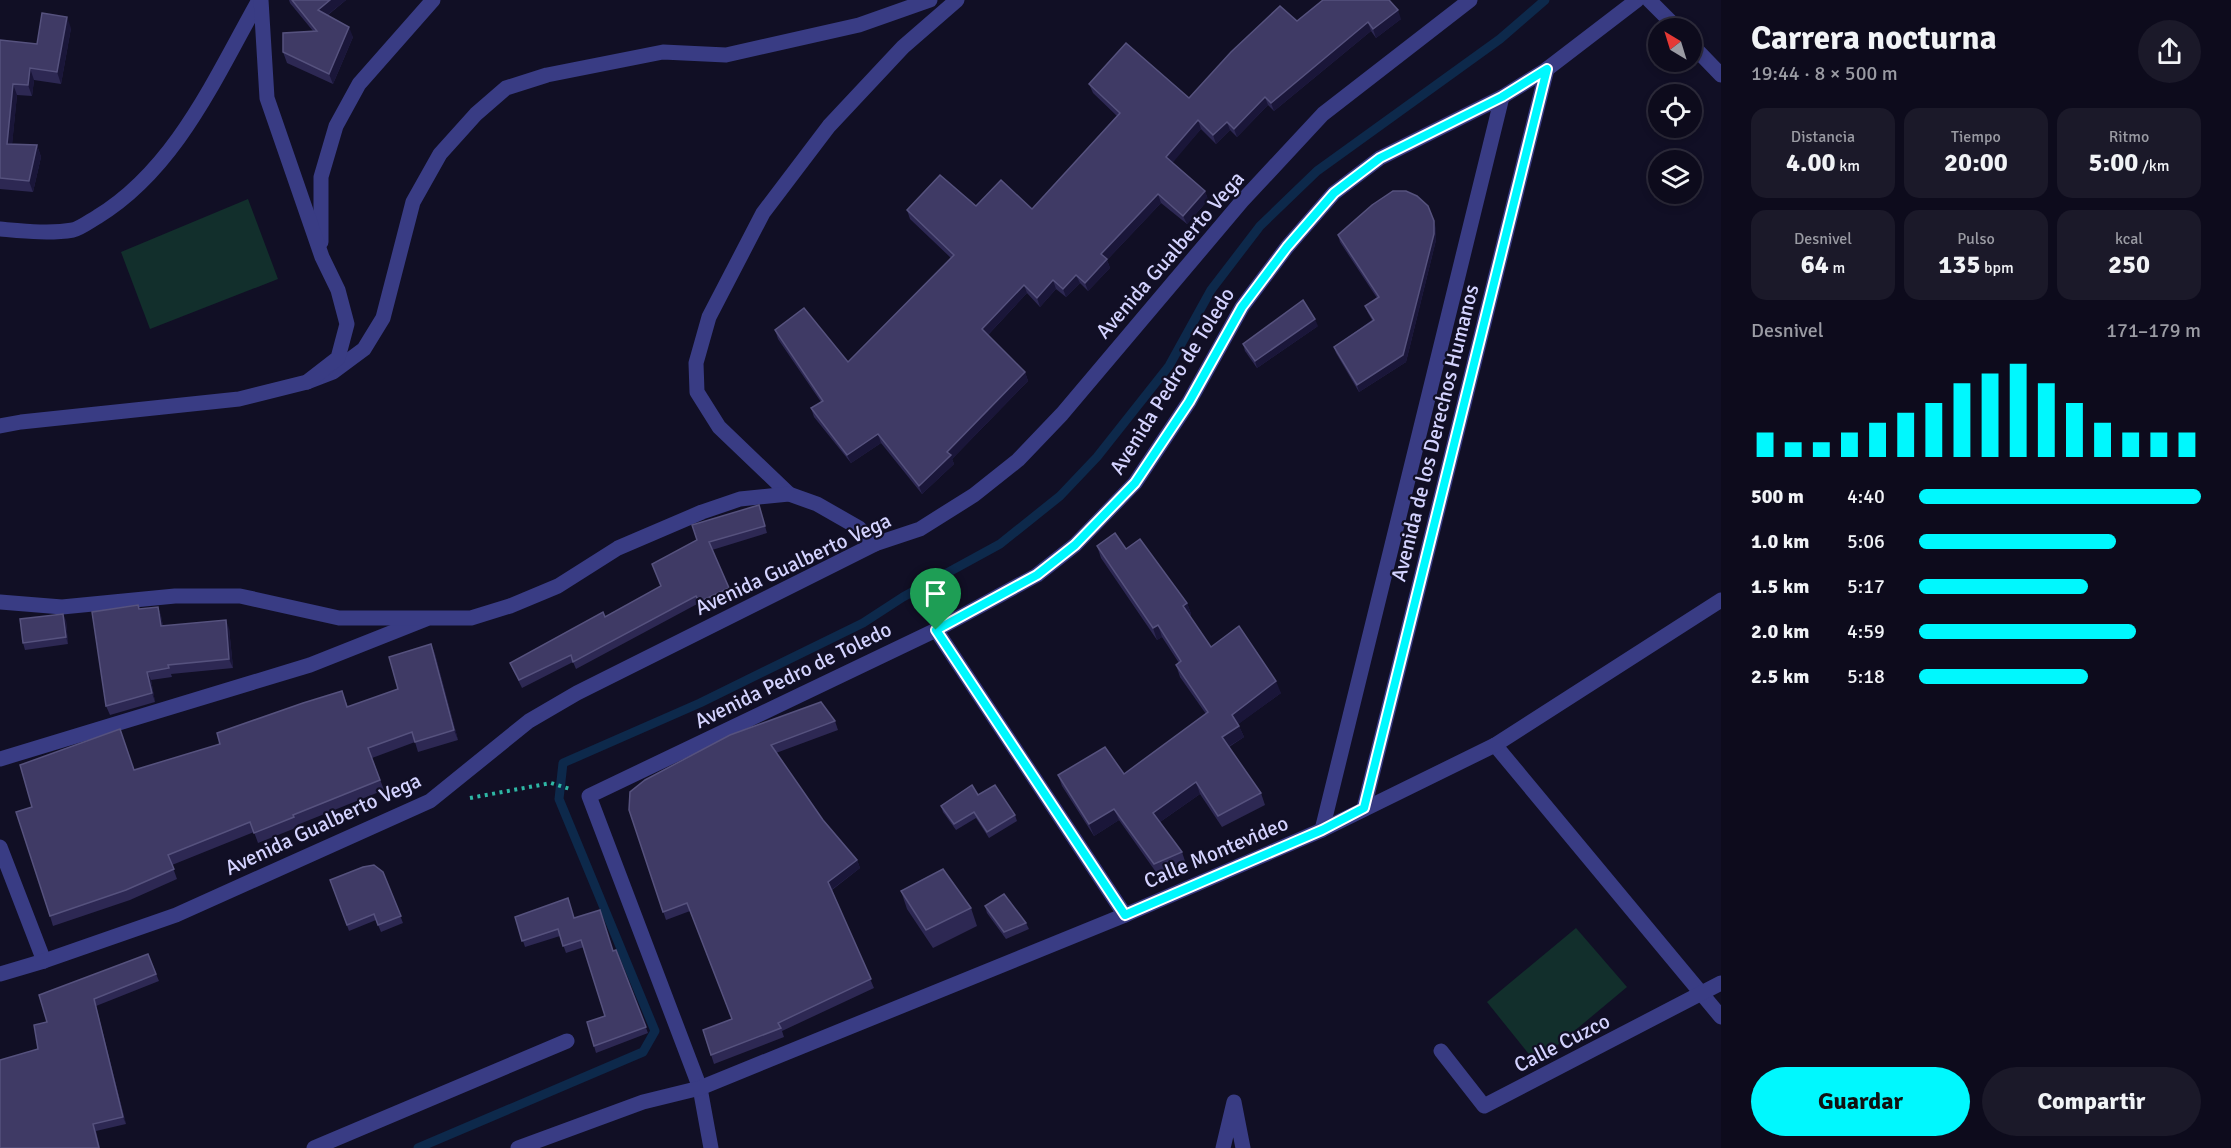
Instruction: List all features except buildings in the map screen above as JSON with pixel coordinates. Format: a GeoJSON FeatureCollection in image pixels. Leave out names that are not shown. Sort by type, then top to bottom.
{"type":"FeatureCollection","features":[{"type":"Feature","properties":{"kind":"street"},"geometry":{"type":"LineString","coordinates":[[0,229],[31,232],[75,230],[110,209],[159,165],[193,117],[260,0]]}},
{"type":"Feature","properties":{"kind":"street"},"geometry":{"type":"LineString","coordinates":[[260,0],[267,98],[322,257],[338,290],[347,324],[338,358],[306,382]]}},
{"type":"Feature","properties":{"kind":"street"},"geometry":{"type":"LineString","coordinates":[[322,257],[321,177],[336,126],[359,84],[433,0]]}},
{"type":"Feature","properties":{"kind":"street"},"geometry":{"type":"LineString","coordinates":[[0,426],[239,399],[306,382],[333,372],[364,349],[383,318],[413,202],[440,154],[476,114],[506,88],[547,75],[663,52],[726,55],[860,25],[930,0]]}},
{"type":"Feature","properties":{"kind":"street"},"geometry":{"type":"LineString","coordinates":[[875,544],[859,528],[817,504],[789,494],[719,428],[697,392],[696,363],[709,317],[763,213],[829,126],[903,47],[957,0]]}},
{"type":"Feature","properties":{"kind":"street","name":"Avenida Gualberto Vega"},"geometry":{"type":"LineString","coordinates":[[0,974],[176,915],[430,801],[529,721],[577,693],[875,544],[920,529],[974,495],[1018,460],[1062,414],[1242,201],[1323,114],[1470,0]]}},
{"type":"Feature","properties":{"kind":"street","name":"Avenida Pedro de Toledo"},"geometry":{"type":"LineString","coordinates":[[589,796],[936,630],[1037,575],[1075,545],[1135,483],[1189,402],[1242,307],[1287,247],[1334,193],[1380,158],[1502,97],[1547,69],[1637,0]]}},
{"type":"Feature","properties":{"kind":"street"},"geometry":{"type":"LineString","coordinates":[[1649,0],[1667,18]]}},
{"type":"Feature","properties":{"kind":"street"},"geometry":{"type":"LineString","coordinates":[[1702,55],[1721,75]]}},
{"type":"Feature","properties":{"kind":"street","name":"Avenida de los Derechos Humanos"},"geometry":{"type":"LineString","coordinates":[[1364,808],[1547,69]]}},
{"type":"Feature","properties":{"kind":"street","name":"Avenida de los Derechos Humanos"},"geometry":{"type":"LineString","coordinates":[[1322,830],[1502,97]]}},
{"type":"Feature","properties":{"kind":"street"},"geometry":{"type":"LineString","coordinates":[[0,602],[62,607],[175,596],[240,596],[339,618],[471,618],[510,606],[558,586],[618,548],[702,512],[740,499],[789,494]]}},
{"type":"Feature","properties":{"kind":"street","name":"Calle Montevideo"},"geometry":{"type":"LineString","coordinates":[[518,1148],[643,1102],[700,1088],[1125,915],[1322,830],[1496,745],[1721,600]]}},
{"type":"Feature","properties":{"kind":"street"},"geometry":{"type":"LineString","coordinates":[[0,759],[310,665],[426,619]]}},
{"type":"Feature","properties":{"kind":"street"},"geometry":{"type":"LineString","coordinates":[[936,630],[1125,915]]}},
{"type":"Feature","properties":{"kind":"street"},"geometry":{"type":"LineString","coordinates":[[1496,745],[1721,1017]]}},
{"type":"Feature","properties":{"kind":"street"},"geometry":{"type":"LineString","coordinates":[[589,796],[700,1088],[711,1148]]}},
{"type":"Feature","properties":{"kind":"street"},"geometry":{"type":"LineString","coordinates":[[0,847],[44,961]]}},
{"type":"Feature","properties":{"kind":"street","name":"Calle Cuzco"},"geometry":{"type":"LineString","coordinates":[[1441,1051],[1484,1106],[1721,983]]}},
{"type":"Feature","properties":{"kind":"street"},"geometry":{"type":"LineString","coordinates":[[314,1148],[567,1041]]}},
{"type":"Feature","properties":{"kind":"street"},"geometry":{"type":"LineString","coordinates":[[1223,1148],[1234,1102],[1243,1148]]}},
{"type":"Feature","properties":{"kind":"path"},"geometry":{"type":"LineString","coordinates":[[430,801],[483,797],[551,783],[589,796]]}},
{"type":"Feature","properties":{"kind":"green space"},"geometry":{"type":"Polygon","coordinates":[[[248,199],[278,279],[150,329],[121,252],[248,199]]]}},
{"type":"Feature","properties":{"kind":"green space"},"geometry":{"type":"Polygon","coordinates":[[[1576,928],[1627,987],[1536,1063],[1487,1002],[1576,928]]]}},
{"type":"Feature","properties":{"kind":"waterway"},"geometry":{"type":"LineString","coordinates":[[418,1148],[643,1052],[655,1031],[559,799],[563,763],[700,703],[863,623],[903,597],[1000,544],[1060,496],[1097,457],[1169,366],[1211,290],[1260,226],[1317,171],[1500,39],[1545,0]]}},
{"type":"Feature","properties":{"kind":"route"},"geometry":{"type":"LineString","coordinates":[[1547,69],[1364,808],[1322,830],[1125,915],[936,630],[1037,575],[1075,545],[1135,483],[1189,402],[1242,307],[1287,247],[1334,193],[1380,158],[1502,97],[1547,69]]}}]}
